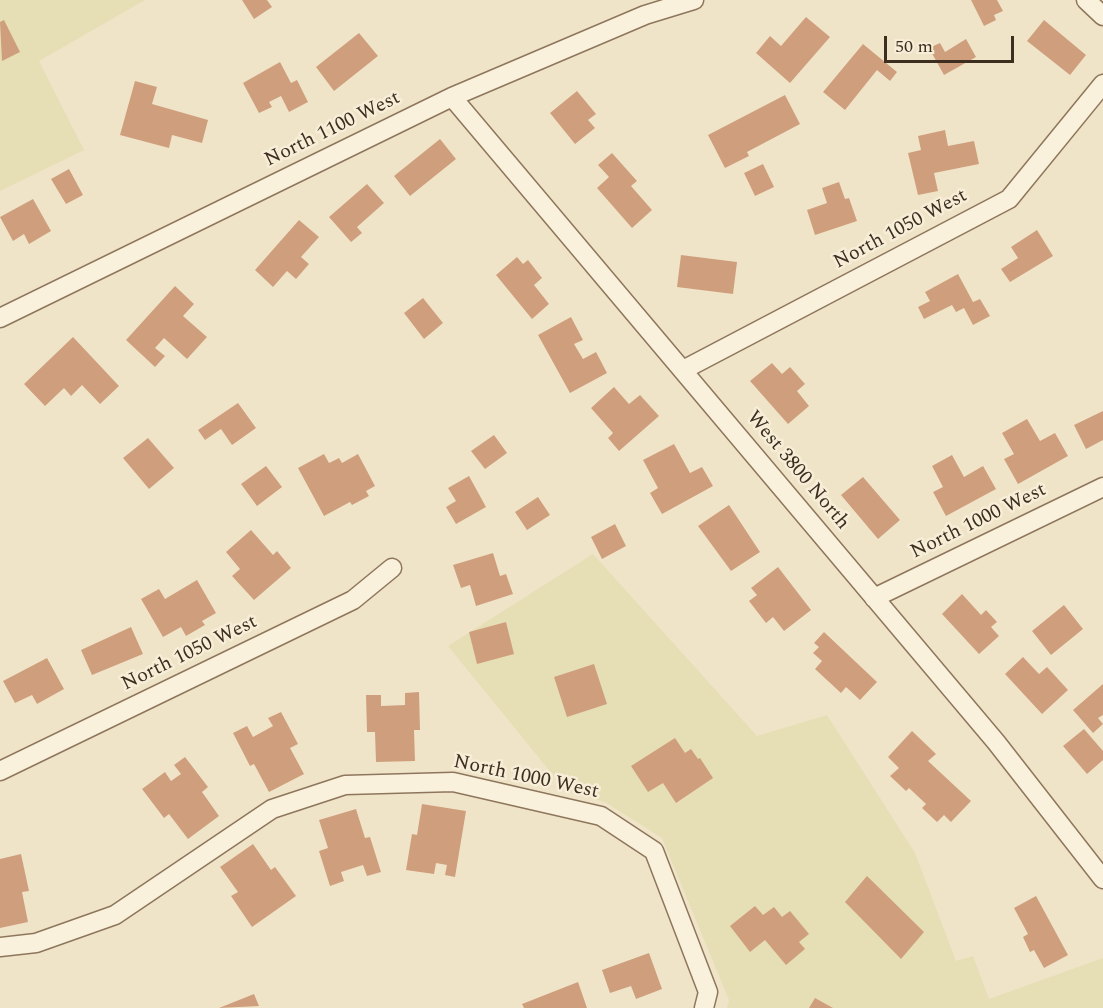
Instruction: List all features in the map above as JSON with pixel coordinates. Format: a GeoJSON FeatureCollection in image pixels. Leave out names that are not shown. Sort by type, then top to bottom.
{"type":"FeatureCollection","features":[{"type":"Feature","properties":{"kind":"street","name":"North 1100 West"},"geometry":{"type":"LineString","coordinates":[[0,318],[452,97],[645,15],[694,0]]}},
{"type":"Feature","properties":{"kind":"street"},"geometry":{"type":"LineString","coordinates":[[1086,0],[1103,16]]}},
{"type":"Feature","properties":{"kind":"street","name":"North 1050 West"},"geometry":{"type":"LineString","coordinates":[[682,370],[1010,199],[1103,84]]}},
{"type":"Feature","properties":{"kind":"street","name":"West 3800 North"},"geometry":{"type":"LineString","coordinates":[[452,97],[996,742],[1103,879]]}},
{"type":"Feature","properties":{"kind":"street","name":"North 1000 West"},"geometry":{"type":"LineString","coordinates":[[874,598],[1103,487]]}},
{"type":"Feature","properties":{"kind":"street","name":"North 1050 West"},"geometry":{"type":"LineString","coordinates":[[0,771],[352,600],[392,568]]}},
{"type":"Feature","properties":{"kind":"street","name":"North 1000 West"},"geometry":{"type":"LineString","coordinates":[[0,947],[36,943],[116,915],[272,809],[345,785],[453,782],[601,816],[654,851],[708,992],[704,1008]]}},
{"type":"Feature","properties":{"kind":"shaded area"},"geometry":{"type":"Polygon","coordinates":[[[0,0],[145,0],[39,61],[84,150],[0,191],[0,0]]]}},
{"type":"Feature","properties":{"kind":"shaded area"},"geometry":{"type":"Polygon","coordinates":[[[593,554],[757,736],[827,715],[915,853],[956,961],[973,956],[989,999],[1103,958],[1103,1008],[727,1008],[729,1000],[662,838],[605,802],[566,791],[448,646],[593,554]]]}},
{"type":"Feature","properties":{"kind":"building"},"geometry":{"type":"Polygon","coordinates":[[[242,0],[267,0],[272,7],[254,19],[242,0]]]}},
{"type":"Feature","properties":{"kind":"building"},"geometry":{"type":"Polygon","coordinates":[[[971,0],[997,0],[1003,11],[994,15],[996,20],[984,26],[971,0]]]}},
{"type":"Feature","properties":{"kind":"building"},"geometry":{"type":"Polygon","coordinates":[[[806,17],[830,37],[790,83],[756,53],[770,36],[781,46],[806,17]]]}},
{"type":"Feature","properties":{"kind":"building"},"geometry":{"type":"Polygon","coordinates":[[[4,20],[20,52],[2,61],[0,22],[4,20]]]}},
{"type":"Feature","properties":{"kind":"building"},"geometry":{"type":"Polygon","coordinates":[[[1044,20],[1086,55],[1070,75],[1027,41],[1044,20]]]}},
{"type":"Feature","properties":{"kind":"building"},"geometry":{"type":"Polygon","coordinates":[[[359,33],[378,56],[334,91],[316,67],[359,33]]]}},
{"type":"Feature","properties":{"kind":"building"},"geometry":{"type":"Polygon","coordinates":[[[966,39],[976,57],[944,75],[929,48],[940,43],[945,52],[966,39]]]}},
{"type":"Feature","properties":{"kind":"building"},"geometry":{"type":"Polygon","coordinates":[[[863,44],[897,72],[890,81],[877,70],[845,110],[823,92],[863,44]]]}},
{"type":"Feature","properties":{"kind":"building"},"geometry":{"type":"Polygon","coordinates":[[[280,62],[291,83],[297,80],[308,102],[289,112],[281,96],[269,102],[272,107],[259,113],[243,83],[280,62]]]}},
{"type":"Feature","properties":{"kind":"building"},"geometry":{"type":"Polygon","coordinates":[[[135,81],[157,87],[152,104],[208,120],[202,143],[172,135],[169,148],[120,135],[135,81]]]}},
{"type":"Feature","properties":{"kind":"building"},"geometry":{"type":"Polygon","coordinates":[[[577,91],[596,114],[588,120],[595,128],[575,144],[550,113],[577,91]]]}},
{"type":"Feature","properties":{"kind":"building"},"geometry":{"type":"Polygon","coordinates":[[[785,95],[800,124],[747,152],[749,156],[725,168],[708,135],[785,95]]]}},
{"type":"Feature","properties":{"kind":"building"},"geometry":{"type":"Polygon","coordinates":[[[945,130],[948,146],[974,141],[979,164],[934,173],[938,191],[918,195],[908,153],[921,150],[918,136],[945,130]]]}},
{"type":"Feature","properties":{"kind":"building"},"geometry":{"type":"Polygon","coordinates":[[[440,139],[456,159],[410,196],[394,176],[440,139]]]}},
{"type":"Feature","properties":{"kind":"building"},"geometry":{"type":"Polygon","coordinates":[[[612,153],[637,181],[631,186],[652,210],[632,228],[597,188],[609,177],[598,165],[612,153]]]}},
{"type":"Feature","properties":{"kind":"building"},"geometry":{"type":"Polygon","coordinates":[[[763,164],[774,187],[755,196],[744,173],[763,164]]]}},
{"type":"Feature","properties":{"kind":"building"},"geometry":{"type":"Polygon","coordinates":[[[69,169],[83,195],[66,204],[51,179],[69,169]]]}},
{"type":"Feature","properties":{"kind":"building"},"geometry":{"type":"Polygon","coordinates":[[[839,182],[845,199],[849,198],[857,221],[815,235],[807,210],[827,203],[822,188],[839,182]]]}},
{"type":"Feature","properties":{"kind":"building"},"geometry":{"type":"Polygon","coordinates":[[[367,184],[384,203],[357,227],[362,233],[351,242],[329,217],[367,184]]]}},
{"type":"Feature","properties":{"kind":"building"},"geometry":{"type":"Polygon","coordinates":[[[33,199],[51,231],[29,244],[24,234],[13,241],[0,217],[33,199]]]}},
{"type":"Feature","properties":{"kind":"building"},"geometry":{"type":"Polygon","coordinates":[[[299,220],[319,237],[301,257],[309,264],[296,279],[287,271],[273,287],[255,270],[299,220]]]}},
{"type":"Feature","properties":{"kind":"building"},"geometry":{"type":"Polygon","coordinates":[[[1037,230],[1053,256],[1010,282],[1001,269],[1018,258],[1011,247],[1037,230]]]}},
{"type":"Feature","properties":{"kind":"building"},"geometry":{"type":"Polygon","coordinates":[[[681,255],[737,262],[733,294],[677,287],[681,255]]]}},
{"type":"Feature","properties":{"kind":"building"},"geometry":{"type":"Polygon","coordinates":[[[517,257],[523,264],[528,260],[542,278],[534,285],[549,304],[532,319],[496,275],[517,257]]]}},
{"type":"Feature","properties":{"kind":"building"},"geometry":{"type":"Polygon","coordinates":[[[958,274],[973,302],[980,299],[990,316],[973,325],[964,308],[956,312],[952,305],[924,319],[918,307],[930,301],[925,292],[958,274]]]}},
{"type":"Feature","properties":{"kind":"building"},"geometry":{"type":"Polygon","coordinates":[[[175,286],[194,304],[183,316],[207,337],[187,359],[164,338],[155,348],[165,356],[155,367],[126,340],[175,286]]]}},
{"type":"Feature","properties":{"kind":"building"},"geometry":{"type":"Polygon","coordinates":[[[423,298],[443,323],[424,339],[404,313],[423,298]]]}},
{"type":"Feature","properties":{"kind":"building"},"geometry":{"type":"Polygon","coordinates":[[[571,317],[583,340],[574,344],[583,359],[596,352],[607,373],[570,393],[538,335],[571,317]]]}},
{"type":"Feature","properties":{"kind":"building"},"geometry":{"type":"Polygon","coordinates":[[[73,337],[119,386],[100,404],[82,385],[71,396],[64,388],[45,406],[24,384],[73,337]]]}},
{"type":"Feature","properties":{"kind":"building"},"geometry":{"type":"Polygon","coordinates":[[[772,363],[782,374],[790,367],[805,384],[797,391],[809,406],[788,424],[750,381],[772,363]]]}},
{"type":"Feature","properties":{"kind":"building"},"geometry":{"type":"Polygon","coordinates":[[[614,387],[629,404],[640,395],[659,416],[619,451],[608,438],[613,433],[591,408],[614,387]]]}},
{"type":"Feature","properties":{"kind":"building"},"geometry":{"type":"Polygon","coordinates":[[[238,403],[256,428],[232,445],[221,429],[205,440],[198,430],[238,403]]]}},
{"type":"Feature","properties":{"kind":"building"},"geometry":{"type":"Polygon","coordinates":[[[1103,411],[1103,440],[1086,449],[1074,425],[1103,411]]]}},
{"type":"Feature","properties":{"kind":"building"},"geometry":{"type":"Polygon","coordinates":[[[1027,419],[1040,441],[1055,433],[1068,456],[1018,484],[1004,459],[1014,454],[1002,433],[1027,419]]]}},
{"type":"Feature","properties":{"kind":"building"},"geometry":{"type":"Polygon","coordinates":[[[494,435],[507,453],[485,469],[471,451],[494,435]]]}},
{"type":"Feature","properties":{"kind":"building"},"geometry":{"type":"Polygon","coordinates":[[[148,438],[174,468],[149,489],[123,458],[148,438]]]}},
{"type":"Feature","properties":{"kind":"building"},"geometry":{"type":"Polygon","coordinates":[[[674,444],[690,473],[702,467],[713,486],[662,514],[650,493],[658,488],[643,460],[674,444]]]}},
{"type":"Feature","properties":{"kind":"building"},"geometry":{"type":"Polygon","coordinates":[[[324,454],[329,463],[339,458],[342,463],[358,454],[375,486],[366,491],[369,496],[352,505],[350,502],[324,516],[298,468],[324,454]]]}},
{"type":"Feature","properties":{"kind":"building"},"geometry":{"type":"Polygon","coordinates":[[[952,455],[964,477],[983,466],[996,489],[946,516],[933,492],[943,487],[932,466],[952,455]]]}},
{"type":"Feature","properties":{"kind":"building"},"geometry":{"type":"Polygon","coordinates":[[[266,466],[282,487],[257,506],[241,484],[266,466]]]}},
{"type":"Feature","properties":{"kind":"building"},"geometry":{"type":"Polygon","coordinates":[[[469,476],[486,507],[456,524],[446,507],[456,501],[448,488],[469,476]]]}},
{"type":"Feature","properties":{"kind":"building"},"geometry":{"type":"Polygon","coordinates":[[[863,477],[900,520],[878,539],[841,495],[863,477]]]}},
{"type":"Feature","properties":{"kind":"building"},"geometry":{"type":"Polygon","coordinates":[[[538,497],[550,515],[527,530],[515,512],[538,497]]]}},
{"type":"Feature","properties":{"kind":"building"},"geometry":{"type":"Polygon","coordinates":[[[729,505],[760,552],[731,571],[698,526],[729,505]]]}},
{"type":"Feature","properties":{"kind":"building"},"geometry":{"type":"Polygon","coordinates":[[[615,524],[626,546],[602,559],[591,537],[615,524]]]}},
{"type":"Feature","properties":{"kind":"building"},"geometry":{"type":"Polygon","coordinates":[[[251,530],[273,555],[277,551],[291,568],[254,600],[232,576],[240,569],[226,552],[251,530]]]}},
{"type":"Feature","properties":{"kind":"building"},"geometry":{"type":"Polygon","coordinates":[[[493,553],[500,576],[506,574],[513,594],[476,606],[470,585],[461,588],[453,565],[493,553]]]}},
{"type":"Feature","properties":{"kind":"building"},"geometry":{"type":"Polygon","coordinates":[[[778,567],[811,610],[784,631],[773,617],[766,623],[749,601],[757,595],[751,588],[778,567]]]}},
{"type":"Feature","properties":{"kind":"building"},"geometry":{"type":"Polygon","coordinates":[[[197,580],[216,613],[202,621],[205,625],[186,636],[181,627],[163,637],[141,599],[159,589],[165,599],[197,580]]]}},
{"type":"Feature","properties":{"kind":"building"},"geometry":{"type":"Polygon","coordinates":[[[962,594],[981,615],[986,610],[997,622],[991,627],[999,636],[979,654],[942,614],[962,594]]]}},
{"type":"Feature","properties":{"kind":"building"},"geometry":{"type":"Polygon","coordinates":[[[1064,605],[1083,629],[1051,655],[1032,631],[1064,605]]]}},
{"type":"Feature","properties":{"kind":"building"},"geometry":{"type":"Polygon","coordinates":[[[506,622],[514,654],[477,664],[469,632],[506,622]]]}},
{"type":"Feature","properties":{"kind":"building"},"geometry":{"type":"Polygon","coordinates":[[[131,627],[143,654],[92,675],[81,650],[131,627]]]}},
{"type":"Feature","properties":{"kind":"building"},"geometry":{"type":"Polygon","coordinates":[[[824,632],[877,682],[860,700],[846,687],[841,693],[815,669],[822,661],[813,653],[819,647],[814,643],[824,632]]]}},
{"type":"Feature","properties":{"kind":"building"},"geometry":{"type":"Polygon","coordinates":[[[1023,657],[1039,674],[1047,667],[1068,690],[1042,714],[1005,674],[1023,657]]]}},
{"type":"Feature","properties":{"kind":"building"},"geometry":{"type":"Polygon","coordinates":[[[47,658],[64,689],[37,704],[32,695],[15,703],[3,681],[47,658]]]}},
{"type":"Feature","properties":{"kind":"building"},"geometry":{"type":"Polygon","coordinates":[[[594,664],[607,704],[567,717],[554,677],[594,664]]]}},
{"type":"Feature","properties":{"kind":"building"},"geometry":{"type":"Polygon","coordinates":[[[1103,684],[1103,715],[1098,718],[1103,724],[1093,733],[1073,710],[1103,684]]]}},
{"type":"Feature","properties":{"kind":"building"},"geometry":{"type":"Polygon","coordinates":[[[419,692],[420,730],[414,730],[415,761],[376,762],[375,732],[367,732],[366,695],[381,695],[381,706],[405,705],[405,693],[419,692]]]}},
{"type":"Feature","properties":{"kind":"building"},"geometry":{"type":"Polygon","coordinates":[[[281,712],[298,744],[290,748],[304,774],[269,792],[254,764],[250,766],[233,733],[247,726],[253,737],[273,726],[268,718],[281,712]]]}},
{"type":"Feature","properties":{"kind":"building"},"geometry":{"type":"Polygon","coordinates":[[[1084,729],[1103,751],[1103,760],[1087,774],[1063,746],[1084,729]]]}},
{"type":"Feature","properties":{"kind":"building"},"geometry":{"type":"Polygon","coordinates":[[[912,731],[936,754],[928,761],[971,801],[951,822],[944,815],[937,822],[922,808],[926,804],[909,788],[906,791],[890,776],[899,768],[888,757],[912,731]]]}},
{"type":"Feature","properties":{"kind":"building"},"geometry":{"type":"Polygon","coordinates":[[[675,738],[685,753],[691,749],[698,759],[700,758],[713,778],[676,803],[663,783],[648,792],[631,766],[675,738]]]}},
{"type":"Feature","properties":{"kind":"building"},"geometry":{"type":"Polygon","coordinates":[[[185,757],[208,787],[202,792],[219,816],[188,839],[169,814],[164,818],[142,789],[165,772],[171,781],[181,774],[174,765],[185,757]]]}},
{"type":"Feature","properties":{"kind":"building"},"geometry":{"type":"Polygon","coordinates":[[[422,804],[466,811],[455,877],[445,875],[447,865],[436,863],[434,874],[406,870],[412,834],[417,835],[422,804]]]}},
{"type":"Feature","properties":{"kind":"building"},"geometry":{"type":"Polygon","coordinates":[[[356,809],[365,838],[370,837],[381,872],[367,876],[363,865],[341,872],[344,881],[330,886],[319,851],[328,848],[319,820],[356,809]]]}},
{"type":"Feature","properties":{"kind":"building"},"geometry":{"type":"Polygon","coordinates":[[[253,844],[271,870],[275,867],[296,896],[252,927],[231,896],[238,892],[220,867],[253,844]]]}},
{"type":"Feature","properties":{"kind":"building"},"geometry":{"type":"Polygon","coordinates":[[[21,854],[29,891],[22,892],[28,922],[0,928],[0,859],[21,854]]]}},
{"type":"Feature","properties":{"kind":"building"},"geometry":{"type":"Polygon","coordinates":[[[867,876],[924,932],[901,959],[845,902],[867,876]]]}},
{"type":"Feature","properties":{"kind":"building"},"geometry":{"type":"Polygon","coordinates":[[[1036,896],[1068,955],[1044,968],[1034,950],[1030,952],[1023,937],[1028,934],[1014,908],[1036,896]]]}},
{"type":"Feature","properties":{"kind":"building"},"geometry":{"type":"Polygon","coordinates":[[[755,906],[763,915],[774,907],[782,917],[790,911],[809,934],[799,942],[805,949],[786,965],[765,940],[750,952],[730,926],[755,906]]]}},
{"type":"Feature","properties":{"kind":"building"},"geometry":{"type":"Polygon","coordinates":[[[649,953],[662,989],[636,999],[631,986],[610,993],[602,970],[649,953]]]}},
{"type":"Feature","properties":{"kind":"building"},"geometry":{"type":"Polygon","coordinates":[[[578,982],[587,1008],[524,1008],[522,1004],[578,982]]]}},
{"type":"Feature","properties":{"kind":"building"},"geometry":{"type":"Polygon","coordinates":[[[254,994],[259,1006],[219,1008],[254,994]]]}},
{"type":"Feature","properties":{"kind":"building"},"geometry":{"type":"Polygon","coordinates":[[[815,998],[833,1008],[809,1008],[815,998]]]}}]}
